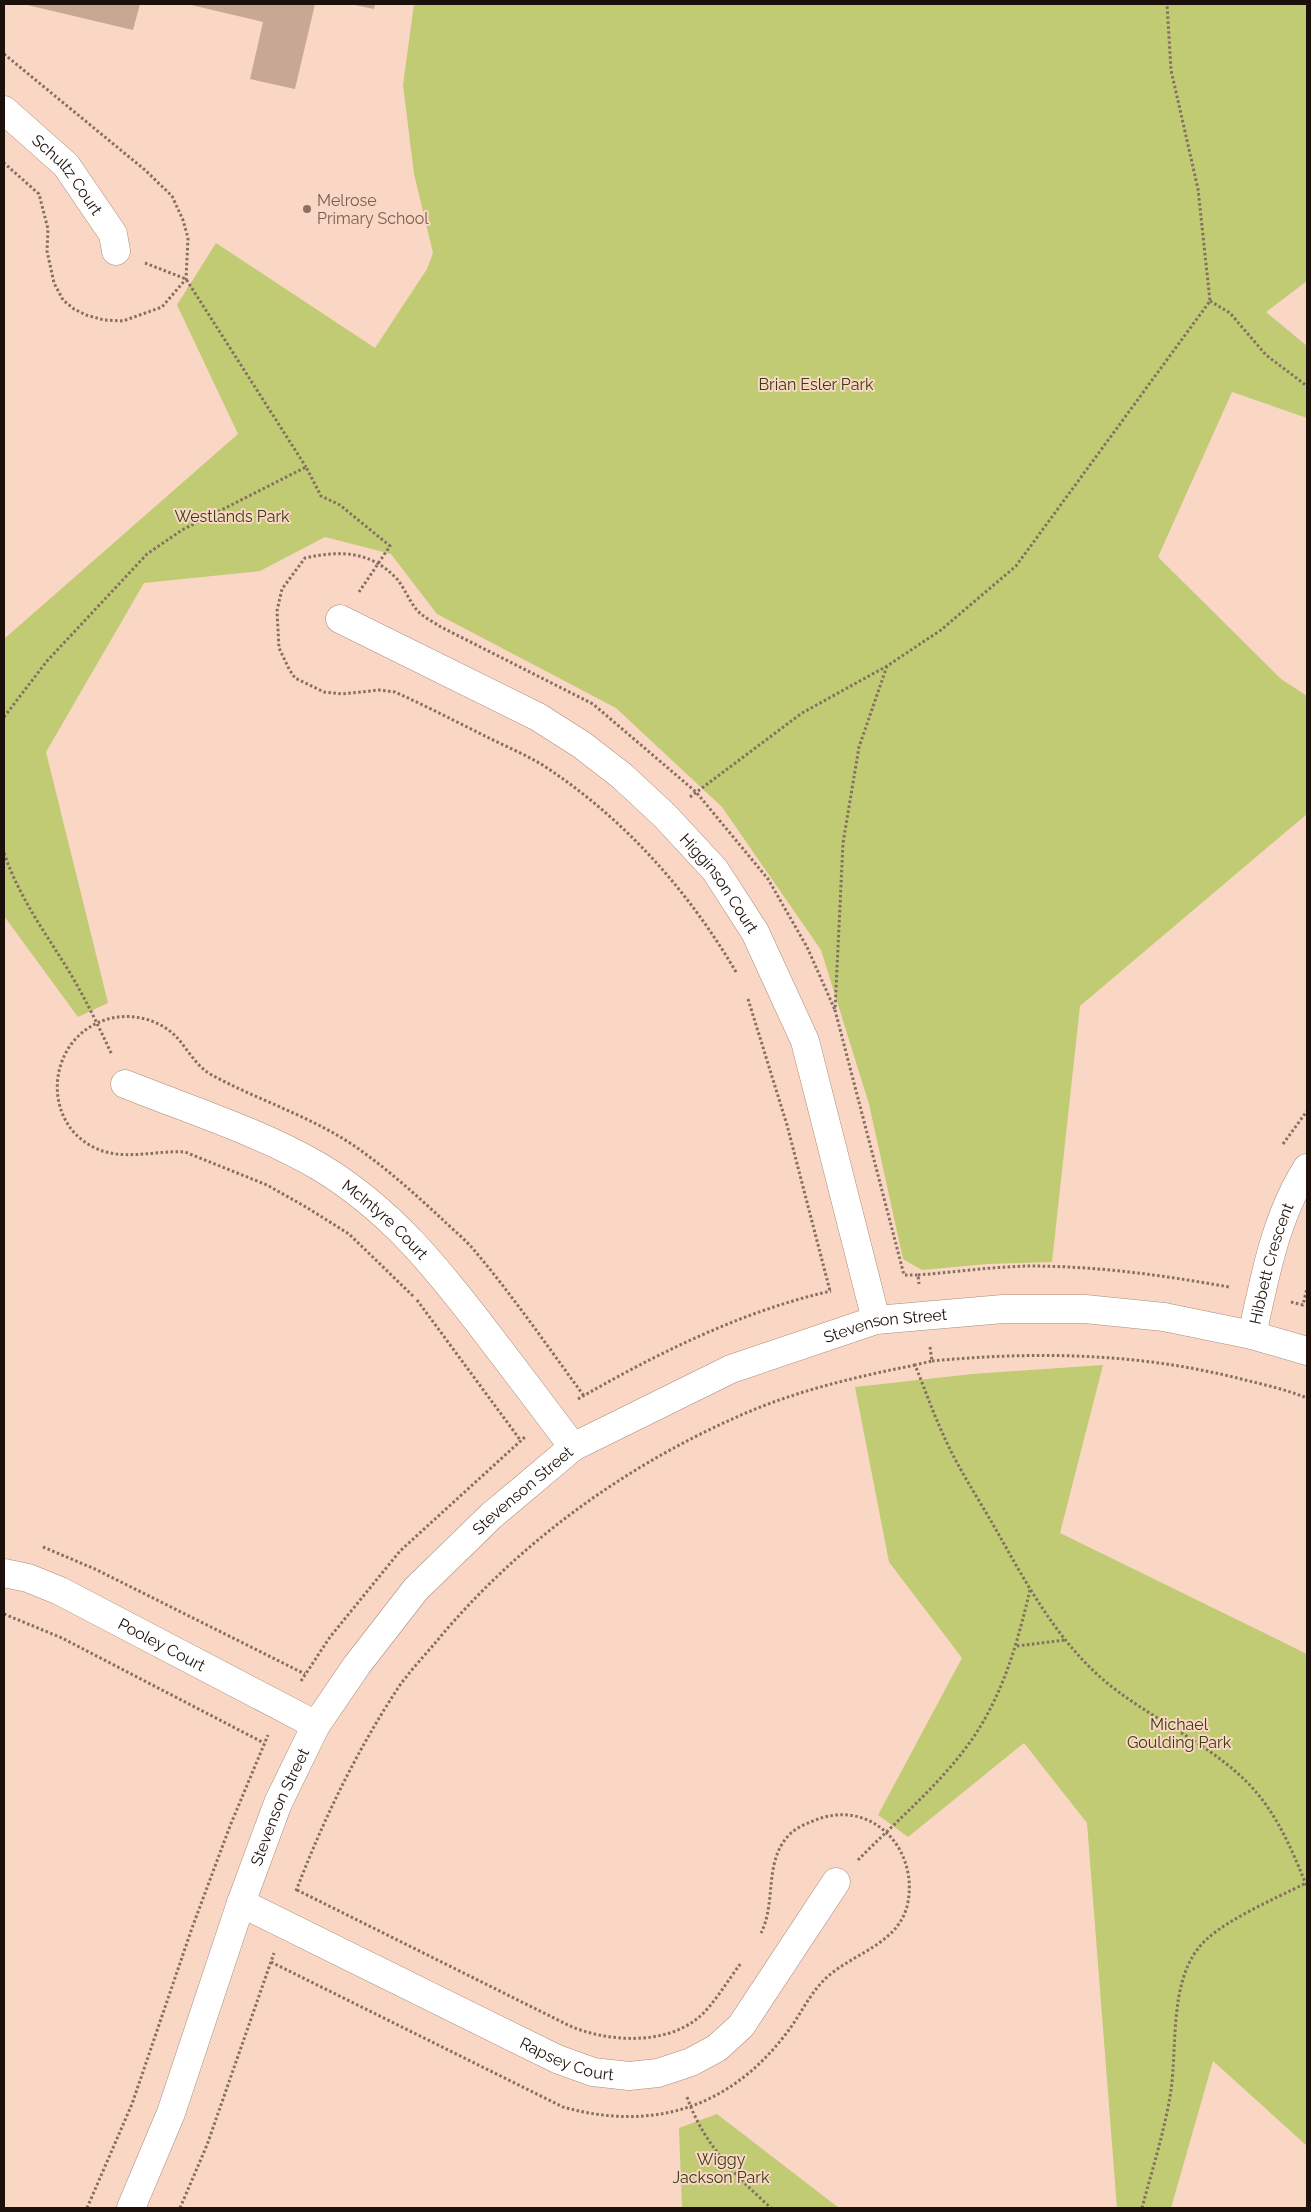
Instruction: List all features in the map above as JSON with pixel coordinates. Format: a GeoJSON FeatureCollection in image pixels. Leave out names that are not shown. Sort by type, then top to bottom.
{"type":"FeatureCollection","features":[{"type":"Feature","properties":{"kind":"street","name":"Schultz Court"},"geometry":{"type":"LineString","coordinates":[[4,110],[66,165],[113,234],[116,250]]}},
{"type":"Feature","properties":{"kind":"street","name":"Higginson Court"},"geometry":{"type":"LineString","coordinates":[[340,619],[538,717],[582,746],[622,776],[665,816],[715,870],[755,932],[806,1041],[876,1320]]}},
{"type":"Feature","properties":{"kind":"street","name":"McIntyre Court"},"geometry":{"type":"LineString","coordinates":[[125,1084],[281,1146],[321,1168],[361,1196],[396,1225],[433,1263],[573,1447]]}},
{"type":"Feature","properties":{"kind":"street","name":"Hibbett Crescent"},"geometry":{"type":"LineString","coordinates":[[1252,1335],[1274,1238],[1294,1188],[1307,1168]]}},
{"type":"Feature","properties":{"kind":"street","name":"Stevenson Street"},"geometry":{"type":"LineString","coordinates":[[130,2208],[171,2113],[241,1903],[278,1803],[316,1725],[357,1666],[416,1589],[491,1516],[573,1447],[731,1369],[876,1320],[1003,1308],[1085,1309],[1164,1317],[1252,1335],[1307,1351]]}},
{"type":"Feature","properties":{"kind":"street","name":"Pooley Court"},"geometry":{"type":"LineString","coordinates":[[4,1574],[28,1578],[60,1591],[316,1725]]}},
{"type":"Feature","properties":{"kind":"street","name":"Rapsey Court"},"geometry":{"type":"LineString","coordinates":[[241,1903],[557,2059],[593,2072],[629,2076],[658,2074],[677,2067],[717,2048],[741,2026],[836,1882]]}},
{"type":"Feature","properties":{"kind":"path"},"geometry":{"type":"LineString","coordinates":[[665,816],[802,713],[887,666],[941,630],[1016,566],[1210,301],[1198,189],[1171,70],[1167,4]]}},
{"type":"Feature","properties":{"kind":"path"},"geometry":{"type":"LineString","coordinates":[[116,250],[186,279],[306,467],[321,496],[340,505],[390,546],[340,619]]}},
{"type":"Feature","properties":{"kind":"path"},"geometry":{"type":"LineString","coordinates":[[1210,301],[1230,313],[1266,355],[1307,386]]}},
{"type":"Feature","properties":{"kind":"path"},"geometry":{"type":"LineString","coordinates":[[4,717],[47,661],[148,554],[182,530],[306,467]]}},
{"type":"Feature","properties":{"kind":"path"},"geometry":{"type":"LineString","coordinates":[[738,976],[714,934],[671,878],[624,830],[577,789],[540,763],[396,692],[378,690],[342,694],[324,692],[295,678],[279,648],[276,630],[277,611],[282,590],[305,558],[337,552],[360,555],[379,563],[398,580],[420,614],[441,627],[593,704],[696,792],[768,879],[807,947],[835,1010],[904,1275],[1026,1266],[1074,1267],[1150,1273],[1228,1287]]}},
{"type":"Feature","properties":{"kind":"path"},"geometry":{"type":"LineString","coordinates":[[835,1010],[843,843],[859,747],[887,666]]}},
{"type":"Feature","properties":{"kind":"path"},"geometry":{"type":"LineString","coordinates":[[4,854],[15,885],[96,1020],[125,1084]]}},
{"type":"Feature","properties":{"kind":"path"},"geometry":{"type":"LineString","coordinates":[[746,993],[762,1038],[792,1143],[830,1291]]}},
{"type":"Feature","properties":{"kind":"path"},"geometry":{"type":"LineString","coordinates":[[918,1275],[932,1361]]}},
{"type":"Feature","properties":{"kind":"path"},"geometry":{"type":"LineString","coordinates":[[1302,1305],[1307,1307]]}},
{"type":"Feature","properties":{"kind":"path"},"geometry":{"type":"LineString","coordinates":[[180,2208],[207,2145],[284,1924],[332,1802],[401,1684],[455,1618],[502,1569],[583,1504],[666,1453],[739,1415],[840,1380],[932,1361],[1004,1356],[1089,1355],[1200,1368],[1307,1398]]}},
{"type":"Feature","properties":{"kind":"path"},"geometry":{"type":"LineString","coordinates":[[915,1365],[942,1433],[1030,1590],[1065,1640],[1099,1676],[1131,1702],[1199,1745],[1235,1772],[1263,1801],[1286,1837],[1306,1884],[1218,1930],[1197,1950],[1185,1972],[1180,1992],[1171,2092],[1142,2208]]}},
{"type":"Feature","properties":{"kind":"path"},"geometry":{"type":"LineString","coordinates":[[34,1545],[53,1550],[95,1569],[305,1674]]}},
{"type":"Feature","properties":{"kind":"path"},"geometry":{"type":"LineString","coordinates":[[836,1882],[955,1761],[977,1731],[999,1692],[1017,1646],[1030,1590]]}},
{"type":"Feature","properties":{"kind":"path"},"geometry":{"type":"LineString","coordinates":[[4,1614],[62,1638],[264,1743]]}},
{"type":"Feature","properties":{"kind":"path"},"geometry":{"type":"LineString","coordinates":[[1017,1646],[1065,1640]]}},
{"type":"Feature","properties":{"kind":"path"},"geometry":{"type":"LineString","coordinates":[[271,1962],[564,2107],[608,2117],[634,2118],[667,2114],[691,2107],[732,2087],[752,2072],[786,2034],[824,1980],[839,1968],[876,1946],[892,1933],[900,1921],[907,1904],[910,1887],[908,1870],[901,1849],[886,1831],[866,1820],[846,1815],[824,1816],[791,1833],[774,1858],[771,1895],[759,1937]]}},
{"type":"Feature","properties":{"kind":"path"},"geometry":{"type":"LineString","coordinates":[[297,1890],[568,2025],[583,2032],[605,2037],[652,2036],[685,2027],[699,2017],[746,1956]]}},
{"type":"Feature","properties":{"kind":"path"},"geometry":{"type":"LineString","coordinates":[[677,2067],[702,2132],[718,2156],[736,2176],[772,2208]]}},
{"type":"Feature","properties":{"kind":"green space","name":"Brian Esler Park"},"geometry":{"type":"Polygon","coordinates":[[[414,4],[1307,4],[1307,281],[1266,312],[1307,346],[1307,418],[1232,392],[1158,557],[1281,679],[1307,696],[1307,814],[1080,1006],[1052,1262],[988,1264],[922,1270],[903,1259],[869,1104],[821,950],[722,807],[616,708],[437,614],[391,554],[325,537],[260,571],[144,583],[46,752],[108,1003],[78,1017],[4,916],[4,639],[238,434],[177,305],[216,243],[375,348],[427,269],[433,253],[414,174],[403,85],[414,4]]]}},
{"type":"Feature","properties":{"kind":"green space","name":"Michael Goulding Park"},"geometry":{"type":"Polygon","coordinates":[[[1103,1365],[1060,1533],[1307,1654],[1307,2146],[1213,2061],[1171,2208],[1117,2208],[1087,1823],[1024,1743],[908,1837],[878,1815],[962,1658],[889,1562],[855,1387],[972,1374],[1103,1365]]]}},
{"type":"Feature","properties":{"kind":"green space","name":"Wiggy Jackson Park"},"geometry":{"type":"Polygon","coordinates":[[[717,2114],[839,2208],[682,2208],[679,2128],[717,2114]]]}},
{"type":"Feature","properties":{"kind":"building"},"geometry":{"type":"Polygon","coordinates":[[[23,4],[140,4],[133,30],[23,4]]]}},
{"type":"Feature","properties":{"kind":"building"},"geometry":{"type":"Polygon","coordinates":[[[187,4],[315,4],[295,89],[250,79],[263,22],[187,4]]]}},
{"type":"Feature","properties":{"kind":"building"},"geometry":{"type":"Polygon","coordinates":[[[350,4],[375,4],[374,9],[350,4]]]}},
{"type":"Feature","properties":{"kind":"place","name":"Melrose Primary School"},"geometry":{"type":"Point","coordinates":[307,209]}},
{"type":"Feature","properties":{"kind":"park label","name":"Westlands Park"},"geometry":{"type":"Point","coordinates":[232,516]}}]}
